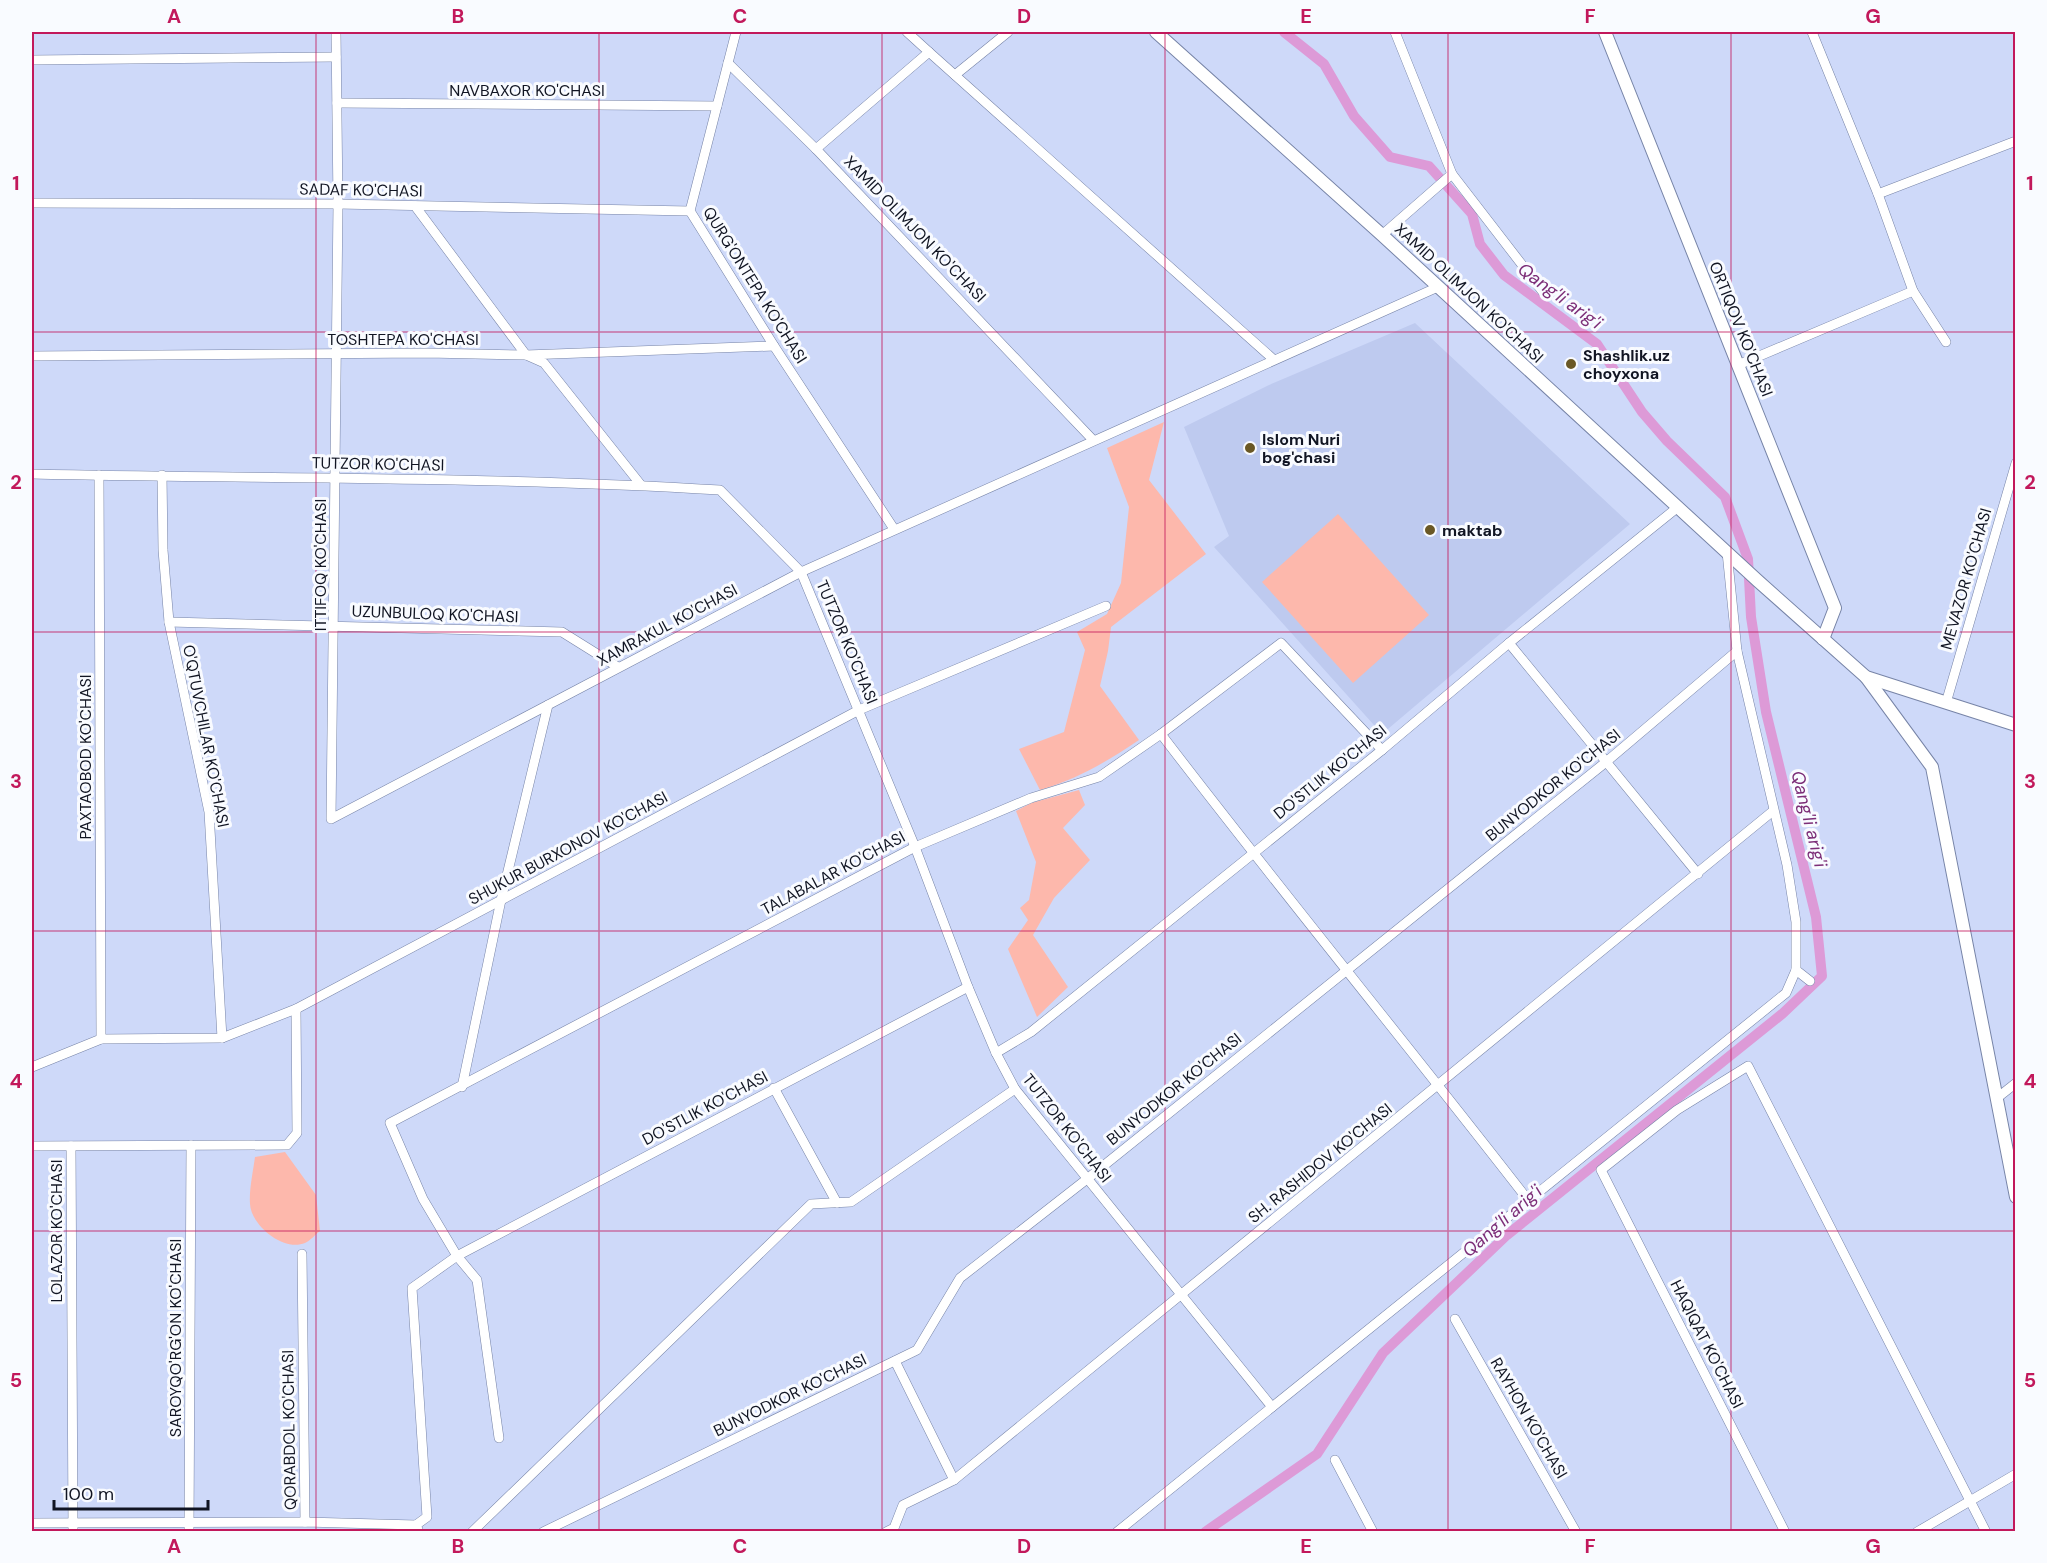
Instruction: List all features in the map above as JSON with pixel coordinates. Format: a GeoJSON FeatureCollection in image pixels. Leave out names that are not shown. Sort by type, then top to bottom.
{"type":"FeatureCollection","features":[{"type":"Feature","properties":{"kind":"main road","name":"XAMID OLIMJON KO'CHASI"},"geometry":{"type":"LineString","coordinates":[[1156,32],[1382,235],[1823,639]]}},
{"type":"Feature","properties":{"kind":"main road","name":"ORTIQOV KO'CHASI"},"geometry":{"type":"LineString","coordinates":[[1605,32],[1835,608],[1823,639]]}},
{"type":"Feature","properties":{"kind":"main road"},"geometry":{"type":"LineString","coordinates":[[1823,639],[1866,677],[1932,766],[2016,1197]]}},
{"type":"Feature","properties":{"kind":"main road"},"geometry":{"type":"LineString","coordinates":[[1866,677],[2016,725]]}},
{"type":"Feature","properties":{"kind":"street","name":"ITTIFOQ KO'CHASI"},"geometry":{"type":"LineString","coordinates":[[336,32],[338,204],[331,819],[548,705]]}},
{"type":"Feature","properties":{"kind":"street","name":"QURG'ONTEPA KO'CHASI"},"geometry":{"type":"LineString","coordinates":[[736,32],[690,211],[774,346],[894,529]]}},
{"type":"Feature","properties":{"kind":"street"},"geometry":{"type":"LineString","coordinates":[[907,32],[1273,359]]}},
{"type":"Feature","properties":{"kind":"street"},"geometry":{"type":"LineString","coordinates":[[955,75],[1008,32]]}},
{"type":"Feature","properties":{"kind":"street"},"geometry":{"type":"LineString","coordinates":[[1395,32],[1446,180],[1543,292]]}},
{"type":"Feature","properties":{"kind":"street"},"geometry":{"type":"LineString","coordinates":[[1812,32],[1878,194],[1913,291],[1946,342]]}},
{"type":"Feature","properties":{"kind":"street"},"geometry":{"type":"LineString","coordinates":[[816,149],[929,52]]}},
{"type":"Feature","properties":{"kind":"street"},"geometry":{"type":"LineString","coordinates":[[32,60],[336,57]]}},
{"type":"Feature","properties":{"kind":"street","name":"XAMID OLIMJON KO'CHASI"},"geometry":{"type":"LineString","coordinates":[[728,63],[816,149],[1093,440]]}},
{"type":"Feature","properties":{"kind":"street","name":"NAVBAXOR KO'CHASI"},"geometry":{"type":"LineString","coordinates":[[337,103],[717,106]]}},
{"type":"Feature","properties":{"kind":"street"},"geometry":{"type":"LineString","coordinates":[[1878,194],[2016,141]]}},
{"type":"Feature","properties":{"kind":"street"},"geometry":{"type":"LineString","coordinates":[[1382,235],[1446,180]]}},
{"type":"Feature","properties":{"kind":"street","name":"SADAF KO'CHASI"},"geometry":{"type":"LineString","coordinates":[[32,203],[338,204],[690,211]]}},
{"type":"Feature","properties":{"kind":"street"},"geometry":{"type":"LineString","coordinates":[[415,206],[526,355],[544,363],[641,486]]}},
{"type":"Feature","properties":{"kind":"street","name":"XAMRAKUL KO'CHASI"},"geometry":{"type":"LineString","coordinates":[[548,705],[801,572],[1438,287]]}},
{"type":"Feature","properties":{"kind":"street"},"geometry":{"type":"LineString","coordinates":[[1738,365],[1913,291]]}},
{"type":"Feature","properties":{"kind":"street","name":"TOSHTEPA KO'CHASI"},"geometry":{"type":"LineString","coordinates":[[32,356],[526,355],[774,346]]}},
{"type":"Feature","properties":{"kind":"street","name":"MEVAZOR KO'CHASI"},"geometry":{"type":"LineString","coordinates":[[1946,703],[2013,480],[2016,463]]}},
{"type":"Feature","properties":{"kind":"street","name":"TUTZOR KO'CHASI"},"geometry":{"type":"LineString","coordinates":[[32,474],[335,478],[720,490],[801,572],[915,847],[968,987],[996,1053],[1015,1089],[1272,1407]]}},
{"type":"Feature","properties":{"kind":"street","name":"PAXTAOBOD KO'CHASI"},"geometry":{"type":"LineString","coordinates":[[99,475],[101,1039]]}},
{"type":"Feature","properties":{"kind":"street","name":"O'QTUVCHILAR KO'CHASI"},"geometry":{"type":"LineString","coordinates":[[162,475],[163,550],[169,622],[209,812],[222,1038]]}},
{"type":"Feature","properties":{"kind":"street","name":"DO'STLIK KO'CHASI"},"geometry":{"type":"LineString","coordinates":[[996,1053],[1031,1032],[1382,750],[1509,643],[1678,507]]}},
{"type":"Feature","properties":{"kind":"street"},"geometry":{"type":"LineString","coordinates":[[1117,1532],[1786,993],[1796,970],[1796,922],[1787,865],[1737,651],[1727,552]]}},
{"type":"Feature","properties":{"kind":"street","name":"SHUKUR BURXONOV KO'CHASI"},"geometry":{"type":"LineString","coordinates":[[32,1067],[101,1039],[222,1038],[296,1008],[859,710],[1106,606]]}},
{"type":"Feature","properties":{"kind":"street","name":"UZUNBULOQ KO'CHASI"},"geometry":{"type":"LineString","coordinates":[[169,622],[562,632],[618,667]]}},
{"type":"Feature","properties":{"kind":"street","name":"TALABALAR KO'CHASI"},"geometry":{"type":"LineString","coordinates":[[457,1256],[423,1199],[390,1123],[915,847],[1031,798],[1099,777],[1161,734],[1281,643],[1382,750]]}},
{"type":"Feature","properties":{"kind":"street"},"geometry":{"type":"LineString","coordinates":[[1509,643],[1698,874]]}},
{"type":"Feature","properties":{"kind":"street","name":"BUNYODKOR KO'CHASI"},"geometry":{"type":"LineString","coordinates":[[543,1532],[917,1350],[960,1278],[1087,1179],[1606,762],[1737,651]]}},
{"type":"Feature","properties":{"kind":"street"},"geometry":{"type":"LineString","coordinates":[[462,1087],[501,900],[548,705]]}},
{"type":"Feature","properties":{"kind":"street"},"geometry":{"type":"LineString","coordinates":[[1161,734],[1252,853],[1439,1085],[1528,1200]]}},
{"type":"Feature","properties":{"kind":"street","name":"SH. RASHIDOV KO'CHASI"},"geometry":{"type":"LineString","coordinates":[[892,1530],[903,1505],[954,1480],[1773,811]]}},
{"type":"Feature","properties":{"kind":"street"},"geometry":{"type":"LineString","coordinates":[[1796,970],[1810,981]]}},
{"type":"Feature","properties":{"kind":"street","name":"DO'STLIK KO'CHASI"},"geometry":{"type":"LineString","coordinates":[[418,1528],[427,1517],[412,1288],[457,1256],[968,987]]}},
{"type":"Feature","properties":{"kind":"street","name":"LOLAZOR KO'CHASI"},"geometry":{"type":"LineString","coordinates":[[73,1526],[71,1146],[287,1145],[297,1134],[296,1008]]}},
{"type":"Feature","properties":{"kind":"street","name":"HAQIQAT KO'CHASI"},"geometry":{"type":"LineString","coordinates":[[1785,1532],[1601,1170],[1677,1110],[1748,1066],[1970,1501]]}},
{"type":"Feature","properties":{"kind":"street"},"geometry":{"type":"LineString","coordinates":[[1998,1098],[2016,1083]]}},
{"type":"Feature","properties":{"kind":"street"},"geometry":{"type":"LineString","coordinates":[[774,1088],[837,1203]]}},
{"type":"Feature","properties":{"kind":"street"},"geometry":{"type":"LineString","coordinates":[[472,1532],[811,1204],[851,1202],[1015,1089]]}},
{"type":"Feature","properties":{"kind":"street","name":"SAROYQO'RG'ON KO'CHASI"},"geometry":{"type":"LineString","coordinates":[[189,1527],[191,1145]]}},
{"type":"Feature","properties":{"kind":"street"},"geometry":{"type":"LineString","coordinates":[[32,1146],[71,1146]]}},
{"type":"Feature","properties":{"kind":"street","name":"QORABDOL KO'CHASI"},"geometry":{"type":"LineString","coordinates":[[302,1254],[305,1522],[418,1528]]}},
{"type":"Feature","properties":{"kind":"street"},"geometry":{"type":"LineString","coordinates":[[457,1256],[477,1280],[499,1438]]}},
{"type":"Feature","properties":{"kind":"street","name":"RAYHON KO'CHASI"},"geometry":{"type":"LineString","coordinates":[[1455,1319],[1576,1532]]}},
{"type":"Feature","properties":{"kind":"street"},"geometry":{"type":"LineString","coordinates":[[895,1361],[954,1480]]}},
{"type":"Feature","properties":{"kind":"street"},"geometry":{"type":"LineString","coordinates":[[1335,1460],[1373,1532]]}},
{"type":"Feature","properties":{"kind":"street"},"geometry":{"type":"LineString","coordinates":[[1917,1532],[2016,1474]]}},
{"type":"Feature","properties":{"kind":"street"},"geometry":{"type":"LineString","coordinates":[[1970,1501],[1986,1532]]}},
{"type":"Feature","properties":{"kind":"street"},"geometry":{"type":"LineString","coordinates":[[32,1523],[73,1526],[189,1527],[305,1522]]}},
{"type":"Feature","properties":{"kind":"shaded area","name":"maktab"},"geometry":{"type":"Polygon","coordinates":[[[1415,323],[1630,524],[1382,734],[1214,547],[1229,536],[1184,427],[1269,385],[1415,323]]]}},
{"type":"Feature","properties":{"kind":"shaded area"},"geometry":{"type":"Polygon","coordinates":[[[1164,422],[1149,480],[1206,554],[1111,627],[1100,686],[1139,740],[1091,769],[1067,781],[1040,790],[1019,749],[1064,732],[1085,650],[1077,632],[1107,614],[1121,583],[1129,507],[1107,448],[1164,422]]]}},
{"type":"Feature","properties":{"kind":"shaded area"},"geometry":{"type":"Polygon","coordinates":[[[1338,514],[1429,615],[1353,683],[1262,582],[1338,514]]]}},
{"type":"Feature","properties":{"kind":"shaded area"},"geometry":{"type":"Polygon","coordinates":[[[1079,790],[1085,805],[1063,828],[1090,860],[1054,898],[1033,935],[1068,987],[1037,1017],[1008,949],[1028,920],[1020,908],[1029,900],[1036,862],[1016,811],[1031,803],[1079,790]]]}},
{"type":"Feature","properties":{"kind":"shaded area"},"geometry":{"type":"Polygon","coordinates":[[[285,1152],[316,1195],[320,1231],[307,1242],[296,1245],[278,1240],[262,1228],[250,1204],[255,1157],[285,1152]]]}},
{"type":"Feature","properties":{"kind":"waterway","name":"Qang'li arig'i"},"geometry":{"type":"LineString","coordinates":[[1205,1532],[1317,1454],[1383,1353],[1507,1235],[1782,1014],[1822,976],[1816,917],[1766,712],[1751,617],[1748,559],[1725,497],[1667,441],[1642,412],[1597,344],[1504,275],[1480,244],[1472,214],[1429,166],[1390,157],[1354,116],[1324,64],[1284,32]]}},
{"type":"Feature","properties":{"kind":"place","name":"Shashlik.uz choyxona"},"geometry":{"type":"Point","coordinates":[1571,364]}},
{"type":"Feature","properties":{"kind":"place","name":"Islom Nuri bog'chasi"},"geometry":{"type":"Point","coordinates":[1250,448]}},
{"type":"Feature","properties":{"kind":"place","name":"maktab"},"geometry":{"type":"Point","coordinates":[1430,530]}}]}
